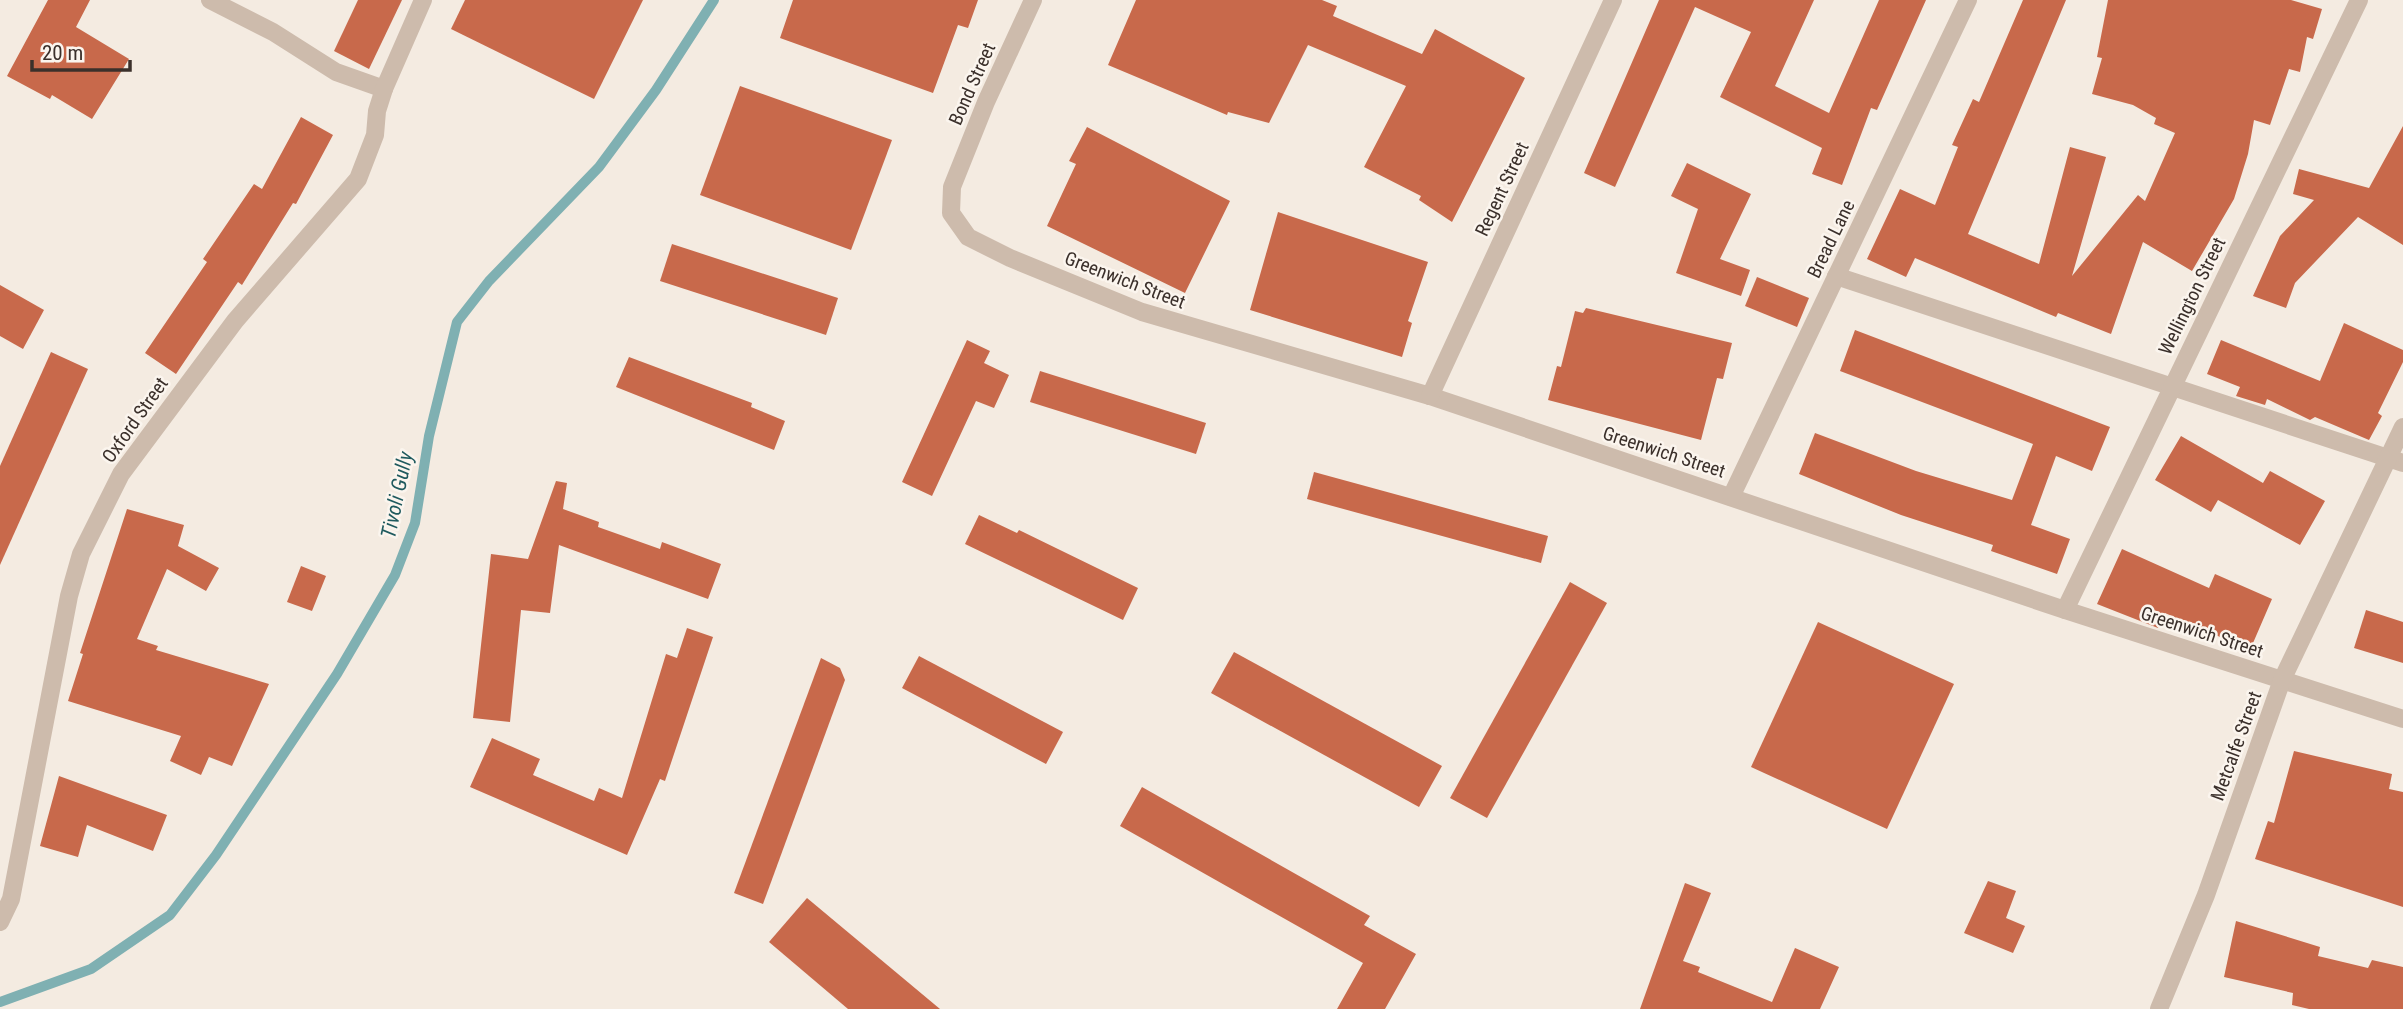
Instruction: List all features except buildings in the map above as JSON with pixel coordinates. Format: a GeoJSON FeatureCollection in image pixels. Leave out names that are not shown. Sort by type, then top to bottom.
{"type":"FeatureCollection","features":[{"type":"Feature","properties":{"kind":"street"},"geometry":{"type":"LineString","coordinates":[[210,0],[273,32],[336,72],[384,89]]}},
{"type":"Feature","properties":{"kind":"street","name":"Oxford Street"},"geometry":{"type":"LineString","coordinates":[[0,922],[14,888],[69,596],[86,543],[121,474],[176,398],[234,321],[358,179],[375,135],[377,111],[384,89],[423,0]]}},
{"type":"Feature","properties":{"kind":"street","name":"Bond Street"},"geometry":{"type":"LineString","coordinates":[[952,187],[986,102],[1033,0]]}},
{"type":"Feature","properties":{"kind":"street","name":"Regent Street"},"geometry":{"type":"LineString","coordinates":[[1430,396],[1613,0]]}},
{"type":"Feature","properties":{"kind":"street","name":"Bread Lane"},"geometry":{"type":"LineString","coordinates":[[1731,497],[1968,0]]}},
{"type":"Feature","properties":{"kind":"street","name":"Wellington Street"},"geometry":{"type":"LineString","coordinates":[[2064,610],[2359,0]]}},
{"type":"Feature","properties":{"kind":"street","name":"Greenwich Street"},"geometry":{"type":"LineString","coordinates":[[952,187],[951,213],[968,237],[1010,258],[1142,312],[1430,396],[2064,610],[2403,719]]}},
{"type":"Feature","properties":{"kind":"street"},"geometry":{"type":"LineString","coordinates":[[1836,276],[2395,461]]}},
{"type":"Feature","properties":{"kind":"street","name":"Metcalfe Street"},"geometry":{"type":"LineString","coordinates":[[2160,1009],[2206,895],[2282,680],[2395,461],[2403,427]]}},
{"type":"Feature","properties":{"kind":"waterway","name":"Tivoli Gully"},"geometry":{"type":"LineString","coordinates":[[0,1002],[91,969],[170,915],[216,855],[337,674],[395,575],[415,523],[429,436],[457,322],[489,281],[599,167],[656,90],[714,0]]}}]}
